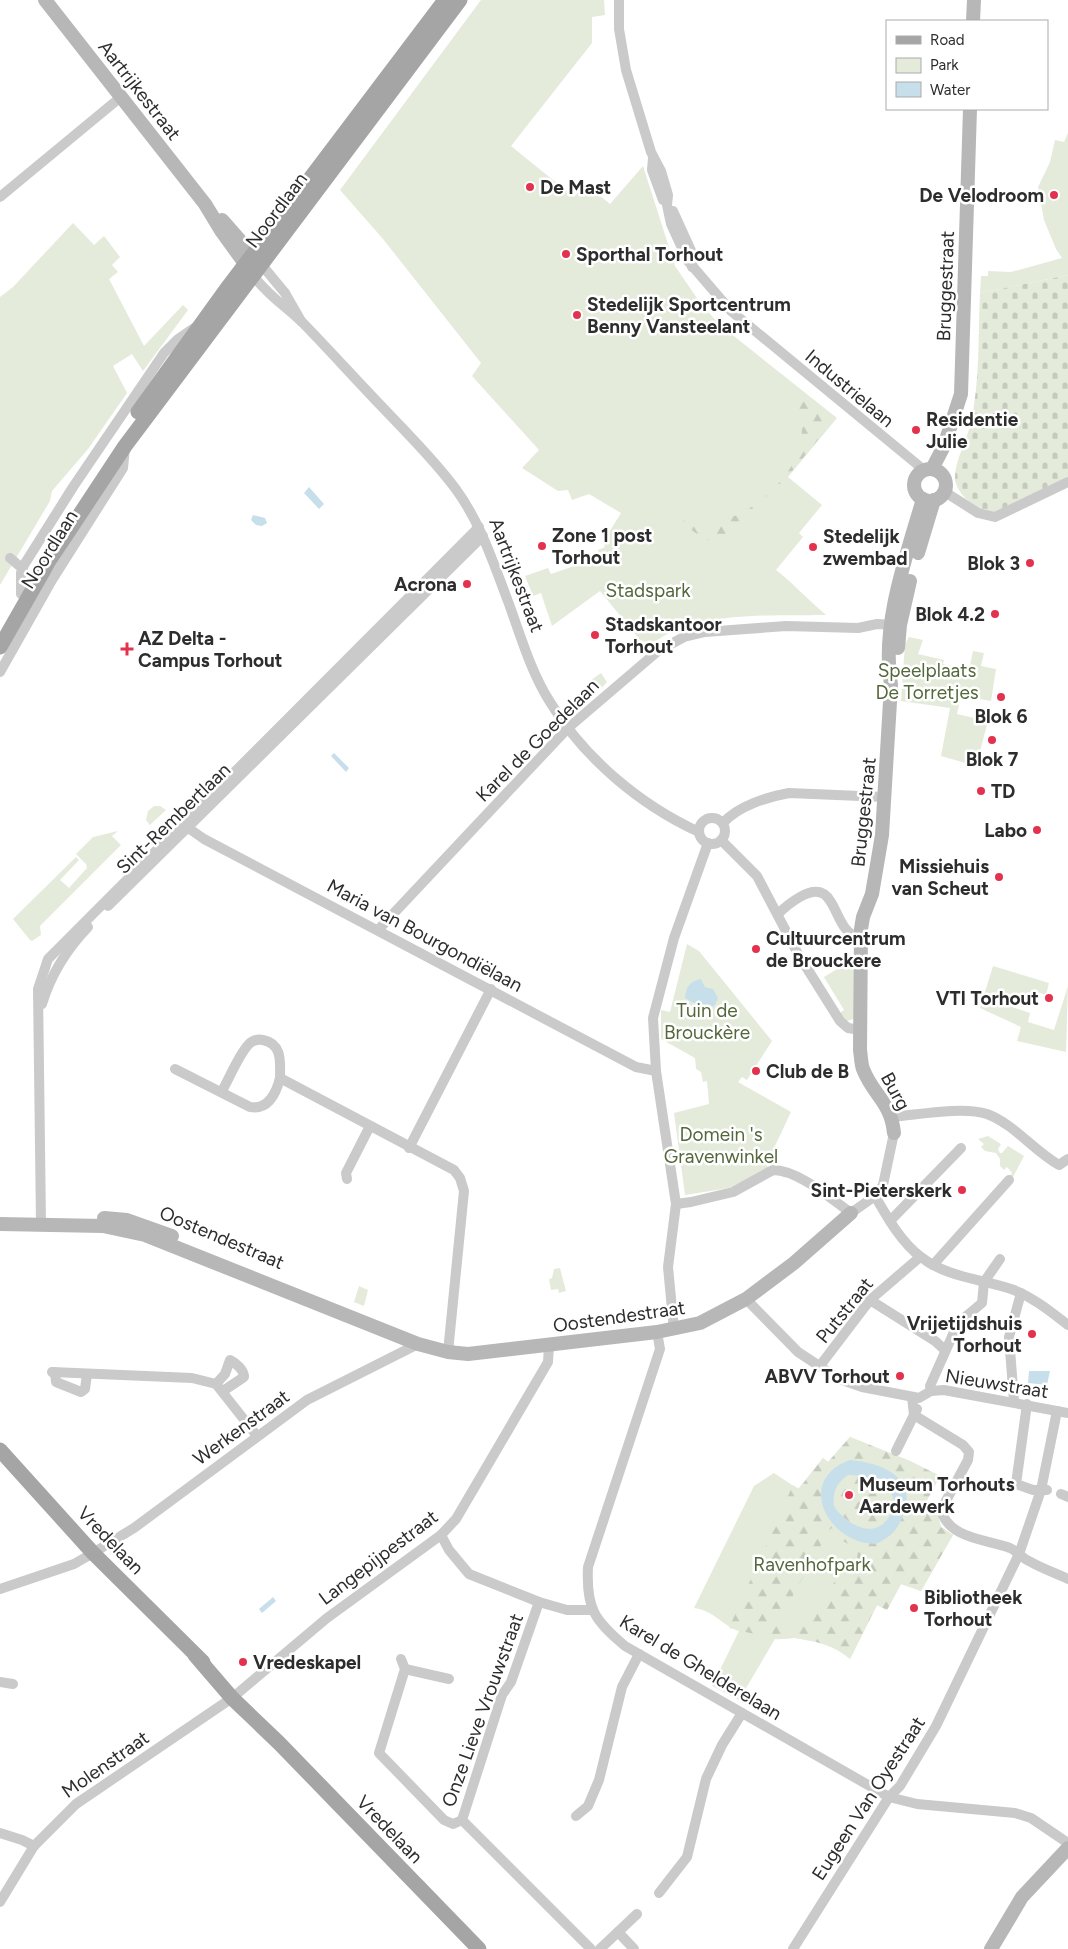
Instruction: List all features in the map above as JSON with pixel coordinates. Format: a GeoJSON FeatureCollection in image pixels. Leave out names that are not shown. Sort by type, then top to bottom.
{"type":"FeatureCollection","features":[{"type":"Feature","properties":{"kind":"main road","name":"Noordlaan"},"geometry":{"type":"LineString","coordinates":[[0,647],[49,561],[125,446],[333,149],[445,0]]}},
{"type":"Feature","properties":{"kind":"main road","name":"Noordlaan"},"geometry":{"type":"LineString","coordinates":[[0,632],[82,494],[156,385],[203,322],[253,264],[460,0]]}},
{"type":"Feature","properties":{"kind":"main road","name":"Vredelaan"},"geometry":{"type":"LineString","coordinates":[[0,1450],[93,1553],[235,1696],[273,1738],[479,1949]]}},
{"type":"Feature","properties":{"kind":"street","name":"Aartrijkestraat"},"geometry":{"type":"LineString","coordinates":[[45,0],[205,204],[222,232],[285,293],[301,322]]}},
{"type":"Feature","properties":{"kind":"street","name":"Noordlaan"},"geometry":{"type":"LineString","coordinates":[[333,149],[340,128],[436,0]]}},
{"type":"Feature","properties":{"kind":"street","name":"Industrielaan"},"geometry":{"type":"LineString","coordinates":[[619,0],[619,29],[626,70],[653,158],[661,171],[668,195],[667,205],[679,244],[692,267],[730,312],[933,471]]}},
{"type":"Feature","properties":{"kind":"street"},"geometry":{"type":"LineString","coordinates":[[973,20],[974,0]]}},
{"type":"Feature","properties":{"kind":"street"},"geometry":{"type":"LineString","coordinates":[[0,197],[122,96]]}},
{"type":"Feature","properties":{"kind":"street","name":"Bruggestraat"},"geometry":{"type":"LineString","coordinates":[[933,471],[958,405],[961,386],[970,110]]}},
{"type":"Feature","properties":{"kind":"street","name":"Aartrijkestraat"},"geometry":{"type":"LineString","coordinates":[[253,264],[272,298],[301,322],[402,427],[455,488],[481,532],[534,672],[550,702],[568,728],[599,763],[621,782],[675,820],[699,832]]}},
{"type":"Feature","properties":{"kind":"street","name":"Noordlaan"},"geometry":{"type":"LineString","coordinates":[[22,594],[20,583],[23,569],[73,487],[164,353],[178,339],[203,322]]}},
{"type":"Feature","properties":{"kind":"street","name":"Noordlaan"},"geometry":{"type":"LineString","coordinates":[[0,672],[52,580],[123,468],[125,446]]}},
{"type":"Feature","properties":{"kind":"street"},"geometry":{"type":"LineString","coordinates":[[934,497],[946,484],[933,471],[917,475],[914,486],[915,491],[995,517],[1068,482]]}},
{"type":"Feature","properties":{"kind":"street","name":"Bruggestraat"},"geometry":{"type":"LineString","coordinates":[[860,940],[863,917],[872,894],[882,835],[891,685],[889,670],[895,624],[934,497]]}},
{"type":"Feature","properties":{"kind":"street","name":"Sint-Rembertlaan"},"geometry":{"type":"LineString","coordinates":[[41,1220],[40,1012],[38,989],[48,959],[92,918],[481,532]]}},
{"type":"Feature","properties":{"kind":"street"},"geometry":{"type":"LineString","coordinates":[[10,558],[23,569]]}},
{"type":"Feature","properties":{"kind":"street","name":"Karel de Goedelaan"},"geometry":{"type":"LineString","coordinates":[[378,930],[568,728],[658,650],[684,637],[705,632],[786,626],[858,628],[877,624],[895,624]]}},
{"type":"Feature","properties":{"kind":"street"},"geometry":{"type":"LineString","coordinates":[[723,823],[727,818],[752,804],[782,794],[884,797]]}},
{"type":"Feature","properties":{"kind":"street"},"geometry":{"type":"LineString","coordinates":[[707,818],[716,818],[723,823],[725,831],[721,840],[708,844],[703,841],[699,832],[701,823],[707,818]]}},
{"type":"Feature","properties":{"kind":"street","name":"Maria van Bourgondiëlaan"},"geometry":{"type":"LineString","coordinates":[[184,826],[636,1067],[656,1071]]}},
{"type":"Feature","properties":{"kind":"street"},"geometry":{"type":"LineString","coordinates":[[721,840],[757,876],[814,980],[840,1022],[848,1028],[861,1030]]}},
{"type":"Feature","properties":{"kind":"street"},"geometry":{"type":"LineString","coordinates":[[674,1330],[668,1267],[676,1204],[656,1071],[653,1018],[659,988],[674,938],[708,844]]}},
{"type":"Feature","properties":{"kind":"street"},"geometry":{"type":"LineString","coordinates":[[778,914],[804,895],[814,892],[825,895],[833,903],[847,930],[860,940]]}},
{"type":"Feature","properties":{"kind":"street","name":"Sint-Rembertlaan"},"geometry":{"type":"LineString","coordinates":[[40,1012],[46,990],[58,966],[66,952],[92,918]]}},
{"type":"Feature","properties":{"kind":"street","name":"Burg"},"geometry":{"type":"LineString","coordinates":[[860,940],[862,1068],[884,1102],[891,1117],[894,1133],[883,1185],[875,1196]]}},
{"type":"Feature","properties":{"kind":"street"},"geometry":{"type":"LineString","coordinates":[[48,959],[58,966]]}},
{"type":"Feature","properties":{"kind":"street"},"geometry":{"type":"LineString","coordinates":[[409,1148],[491,989]]}},
{"type":"Feature","properties":{"kind":"street"},"geometry":{"type":"LineString","coordinates":[[175,1068],[250,1107],[258,1108],[264,1106],[270,1100],[280,1078],[279,1052],[274,1045],[257,1040],[249,1044],[222,1091]]}},
{"type":"Feature","properties":{"kind":"street"},"geometry":{"type":"LineString","coordinates":[[280,1078],[409,1148],[454,1170],[460,1178],[464,1191],[448,1352]]}},
{"type":"Feature","properties":{"kind":"street"},"geometry":{"type":"LineString","coordinates":[[891,1117],[926,1112],[978,1112],[988,1115],[1063,1162]]}},
{"type":"Feature","properties":{"kind":"street"},"geometry":{"type":"LineString","coordinates":[[347,1180],[346,1173],[370,1126]]}},
{"type":"Feature","properties":{"kind":"street"},"geometry":{"type":"LineString","coordinates":[[890,1222],[961,1148]]}},
{"type":"Feature","properties":{"kind":"street"},"geometry":{"type":"LineString","coordinates":[[676,1204],[733,1192],[773,1170],[780,1170],[809,1183],[851,1212]]}},
{"type":"Feature","properties":{"kind":"street"},"geometry":{"type":"LineString","coordinates":[[933,1265],[1009,1180]]}},
{"type":"Feature","properties":{"kind":"street"},"geometry":{"type":"LineString","coordinates":[[875,1196],[890,1222],[920,1257],[933,1265],[1020,1293],[1034,1300],[1068,1325]]}},
{"type":"Feature","properties":{"kind":"street","name":"Oostendestraat"},"geometry":{"type":"LineString","coordinates":[[0,1214],[104,1226],[145,1235],[418,1344],[448,1352],[468,1354],[674,1330],[700,1323],[746,1298],[794,1262],[851,1212],[875,1196]]}},
{"type":"Feature","properties":{"kind":"street","name":"Oostendestraat"},"geometry":{"type":"LineString","coordinates":[[0,1224],[41,1220]]}},
{"type":"Feature","properties":{"kind":"street","name":"Putstraat"},"geometry":{"type":"LineString","coordinates":[[819,1367],[870,1300],[920,1257]]}},
{"type":"Feature","properties":{"kind":"street"},"geometry":{"type":"LineString","coordinates":[[931,1391],[930,1386],[944,1350],[958,1323],[982,1302],[984,1282],[1000,1258]]}},
{"type":"Feature","properties":{"kind":"street"},"geometry":{"type":"LineString","coordinates":[[1014,1401],[1009,1337],[1020,1293]]}},
{"type":"Feature","properties":{"kind":"street"},"geometry":{"type":"LineString","coordinates":[[746,1298],[798,1352],[839,1380],[916,1398],[914,1415],[896,1451]]}},
{"type":"Feature","properties":{"kind":"street"},"geometry":{"type":"LineString","coordinates":[[870,1300],[935,1341],[944,1350]]}},
{"type":"Feature","properties":{"kind":"street","name":"Karel de Ghelderelaan"},"geometry":{"type":"LineString","coordinates":[[657,1332],[660,1349],[588,1567],[587,1589],[591,1610],[602,1627],[625,1646],[889,1797],[917,1804],[1015,1813],[1031,1818],[1068,1843]]}},
{"type":"Feature","properties":{"kind":"street","name":"Werkenstraat"},"geometry":{"type":"LineString","coordinates":[[0,1590],[74,1564],[93,1553],[134,1528],[306,1400],[418,1344]]}},
{"type":"Feature","properties":{"kind":"street","name":"Langepijpestraat"},"geometry":{"type":"LineString","coordinates":[[235,1696],[326,1618],[441,1535],[456,1519],[548,1362],[549,1346]]}},
{"type":"Feature","properties":{"kind":"street"},"geometry":{"type":"LineString","coordinates":[[87,1374],[85,1390],[81,1392],[56,1382],[54,1372],[192,1378],[219,1388],[257,1436]]}},
{"type":"Feature","properties":{"kind":"street","name":"Nieuwstraat"},"geometry":{"type":"LineString","coordinates":[[916,1398],[931,1391],[944,1390],[1014,1401],[1068,1413]]}},
{"type":"Feature","properties":{"kind":"street"},"geometry":{"type":"LineString","coordinates":[[1028,1404],[1016,1484],[1033,1490],[1044,1490]]}},
{"type":"Feature","properties":{"kind":"street","name":"Eugeen Van Oyestraat"},"geometry":{"type":"LineString","coordinates":[[793,1949],[889,1797],[900,1786],[936,1726],[1019,1554],[1044,1490],[1057,1411]]}},
{"type":"Feature","properties":{"kind":"street"},"geometry":{"type":"LineString","coordinates":[[914,1415],[963,1445],[969,1452],[968,1460],[942,1510],[944,1519],[951,1527],[964,1534],[1011,1548],[1035,1565],[1068,1578]]}},
{"type":"Feature","properties":{"kind":"street","name":"Onze Lieve Vrouwstraat"},"geometry":{"type":"LineString","coordinates":[[441,1535],[449,1550],[469,1574],[538,1602],[567,1610],[591,1610]]}},
{"type":"Feature","properties":{"kind":"street","name":"Onze Lieve Vrouwstraat"},"geometry":{"type":"LineString","coordinates":[[457,1822],[502,1695],[511,1682],[538,1602]]}},
{"type":"Feature","properties":{"kind":"street"},"geometry":{"type":"LineString","coordinates":[[576,1816],[588,1806],[599,1780],[622,1687],[639,1654]]}},
{"type":"Feature","properties":{"kind":"street"},"geometry":{"type":"LineString","coordinates":[[449,1679],[403,1664],[379,1753],[444,1820],[457,1822],[592,1949]]}},
{"type":"Feature","properties":{"kind":"street"},"geometry":{"type":"LineString","coordinates":[[0,1682],[13,1684]]}},
{"type":"Feature","properties":{"kind":"street","name":"Molenstraat"},"geometry":{"type":"LineString","coordinates":[[0,1902],[34,1846],[76,1804],[235,1696]]}},
{"type":"Feature","properties":{"kind":"street"},"geometry":{"type":"LineString","coordinates":[[659,1893],[687,1857],[706,1779],[722,1744],[742,1713]]}},
{"type":"Feature","properties":{"kind":"street"},"geometry":{"type":"LineString","coordinates":[[0,1833],[34,1846]]}},
{"type":"Feature","properties":{"kind":"street"},"geometry":{"type":"LineString","coordinates":[[991,1949],[1022,1897],[1068,1848]]}},
{"type":"Feature","properties":{"kind":"street"},"geometry":{"type":"LineString","coordinates":[[600,1949],[637,1914]]}},
{"type":"Feature","properties":{"kind":"street"},"geometry":{"type":"LineString","coordinates":[[618,1932],[634,1949]]}},
{"type":"Feature","properties":{"kind":"green space","name":"Stedelijk Sportcentrum Benny Vansteelant"},"geometry":{"type":"Polygon","coordinates":[[[481,0],[604,0],[605,15],[592,17],[592,43],[511,146],[574,197],[586,184],[610,204],[643,166],[675,266],[701,304],[720,325],[837,418],[788,477],[822,505],[799,533],[803,537],[776,570],[826,615],[736,617],[712,620],[690,625],[669,633],[652,644],[640,640],[600,591],[552,626],[541,593],[533,596],[525,576],[548,568],[551,574],[600,557],[598,550],[605,547],[603,542],[621,513],[589,494],[572,500],[568,490],[558,491],[522,468],[539,450],[472,376],[481,363],[383,239],[340,190],[481,0]]]}},
{"type":"Feature","properties":{"kind":"green space","name":"De Velodroom"},"geometry":{"type":"Polygon","coordinates":[[[1068,133],[1068,275],[980,293],[981,276],[988,276],[988,271],[1011,272],[1062,258],[1056,249],[1044,220],[1038,187],[1050,162],[1055,140],[1064,142],[1068,133]]]}},
{"type":"Feature","properties":{"kind":"green space"},"geometry":{"type":"Polygon","coordinates":[[[73,223],[94,245],[104,236],[120,257],[112,265],[118,272],[109,279],[144,346],[183,305],[188,310],[143,371],[132,354],[113,366],[127,393],[88,449],[52,491],[50,501],[0,585],[0,297],[13,287],[73,223]]]}},
{"type":"Feature","properties":{"kind":"green space"},"geometry":{"type":"Polygon","coordinates":[[[1068,275],[1068,477],[1001,512],[993,513],[981,510],[964,497],[955,480],[955,473],[974,406],[980,293],[1068,275]]]}},
{"type":"Feature","properties":{"kind":"green space"},"geometry":{"type":"Polygon","coordinates":[[[787,380],[835,419],[739,536],[723,543],[701,537],[681,522],[693,519],[712,524],[740,514],[762,499],[789,470],[797,455],[801,438],[801,420],[797,400],[787,380]]]}},
{"type":"Feature","properties":{"kind":"green space","name":"Speelplaats De Torretjes"},"geometry":{"type":"Polygon","coordinates":[[[909,637],[923,640],[918,654],[944,660],[943,664],[969,670],[973,651],[984,653],[981,666],[996,669],[991,701],[961,696],[957,714],[988,721],[976,766],[941,756],[950,708],[901,701],[905,644],[909,637]]]}},
{"type":"Feature","properties":{"kind":"green space"},"geometry":{"type":"Polygon","coordinates":[[[601,673],[607,682],[601,689],[591,680],[601,673]]]}},
{"type":"Feature","properties":{"kind":"green space"},"geometry":{"type":"Polygon","coordinates":[[[154,806],[160,806],[166,810],[150,825],[146,820],[148,811],[154,806]]]}},
{"type":"Feature","properties":{"kind":"green space"},"geometry":{"type":"Polygon","coordinates":[[[118,831],[112,836],[121,845],[40,926],[41,935],[32,941],[30,940],[13,919],[76,857],[79,860],[60,880],[69,888],[87,868],[86,864],[76,854],[93,837],[118,831]]]}},
{"type":"Feature","properties":{"kind":"green space"},"geometry":{"type":"Polygon","coordinates":[[[687,944],[699,951],[772,1041],[747,1080],[742,1077],[738,1082],[791,1112],[766,1165],[770,1168],[729,1188],[685,1195],[674,1113],[709,1104],[707,1081],[703,1082],[701,1072],[696,1069],[695,1058],[661,1039],[661,1010],[670,1012],[687,944]]]}},
{"type":"Feature","properties":{"kind":"green space"},"geometry":{"type":"Polygon","coordinates":[[[855,958],[854,1019],[846,1021],[838,1014],[844,1010],[824,977],[855,958]]]}},
{"type":"Feature","properties":{"kind":"green space"},"geometry":{"type":"Polygon","coordinates":[[[993,966],[1049,983],[1046,995],[1037,992],[1034,1001],[1013,995],[1009,1006],[1030,1013],[1028,1022],[1054,1030],[1068,986],[1066,1052],[1017,1041],[1021,1027],[980,1008],[993,966]]]}},
{"type":"Feature","properties":{"kind":"green space"},"geometry":{"type":"Polygon","coordinates":[[[988,1136],[1001,1144],[998,1149],[1000,1153],[1008,1146],[1024,1156],[1012,1179],[1004,1182],[1012,1173],[1007,1167],[1004,1170],[1000,1166],[1000,1159],[996,1153],[985,1151],[981,1147],[984,1144],[978,1139],[988,1136]]]}},
{"type":"Feature","properties":{"kind":"green space"},"geometry":{"type":"Polygon","coordinates":[[[560,1268],[566,1291],[559,1293],[558,1289],[551,1290],[549,1279],[552,1278],[554,1269],[560,1268]]]}},
{"type":"Feature","properties":{"kind":"green space"},"geometry":{"type":"Polygon","coordinates":[[[359,1286],[368,1290],[364,1306],[354,1302],[359,1286]]]}},
{"type":"Feature","properties":{"kind":"green space","name":"Ravenhofpark"},"geometry":{"type":"Polygon","coordinates":[[[850,1437],[910,1461],[940,1476],[926,1502],[936,1508],[941,1527],[953,1535],[921,1591],[901,1584],[887,1610],[877,1605],[850,1659],[831,1647],[810,1640],[795,1638],[775,1639],[739,1700],[712,1686],[739,1631],[713,1615],[694,1608],[754,1486],[774,1473],[798,1489],[823,1458],[828,1462],[850,1437]]]}},
{"type":"Feature","properties":{"kind":"green space"},"geometry":{"type":"Polygon","coordinates":[[[850,1437],[910,1461],[940,1476],[926,1502],[936,1508],[941,1527],[953,1535],[921,1591],[901,1584],[887,1610],[877,1605],[850,1659],[839,1649],[816,1642],[795,1638],[775,1639],[729,1628],[793,1485],[799,1489],[823,1458],[828,1462],[850,1437]],[[862,1462],[822,1486],[854,1540],[895,1532],[902,1517],[905,1504],[906,1494],[904,1485],[899,1478],[878,1467],[862,1462]],[[832,1528],[820,1536],[821,1545],[780,1619],[796,1625],[803,1615],[831,1587],[845,1557],[857,1559],[858,1549],[841,1540],[842,1536],[832,1528]]]}},
{"type":"Feature","properties":{"kind":"green space"},"geometry":{"type":"Polygon","coordinates":[[[848,1475],[870,1479],[891,1493],[894,1500],[892,1509],[881,1526],[873,1529],[856,1525],[840,1514],[834,1506],[836,1488],[848,1475]]]}},
{"type":"Feature","properties":{"kind":"water"},"geometry":{"type":"Polygon","coordinates":[[[309,487],[324,504],[319,509],[304,493],[309,487]]]}},
{"type":"Feature","properties":{"kind":"water"},"geometry":{"type":"Polygon","coordinates":[[[253,515],[265,518],[267,523],[262,526],[256,525],[251,520],[253,515]]]}},
{"type":"Feature","properties":{"kind":"water"},"geometry":{"type":"Polygon","coordinates":[[[334,753],[349,768],[346,772],[331,756],[334,753]]]}},
{"type":"Feature","properties":{"kind":"water"},"geometry":{"type":"Polygon","coordinates":[[[701,979],[705,987],[713,989],[718,998],[715,1005],[707,1010],[685,998],[689,986],[694,981],[701,979]]]}},
{"type":"Feature","properties":{"kind":"water"},"geometry":{"type":"Polygon","coordinates":[[[1029,1371],[1050,1371],[1047,1385],[1028,1383],[1029,1371]]]}},
{"type":"Feature","properties":{"kind":"water"},"geometry":{"type":"Polygon","coordinates":[[[850,1460],[875,1465],[895,1475],[902,1483],[906,1492],[906,1504],[900,1523],[892,1534],[876,1544],[859,1541],[844,1534],[832,1522],[824,1509],[821,1495],[824,1481],[833,1469],[850,1460]],[[848,1475],[838,1484],[834,1497],[834,1506],[840,1514],[855,1525],[873,1529],[881,1526],[892,1509],[894,1500],[892,1495],[873,1481],[848,1475]]]}},
{"type":"Feature","properties":{"kind":"water"},"geometry":{"type":"Polygon","coordinates":[[[273,1597],[276,1601],[262,1613],[259,1609],[273,1597]]]}},
{"type":"Feature","properties":{"kind":"place","name":"De Mast"},"geometry":{"type":"Point","coordinates":[530,187]}},
{"type":"Feature","properties":{"kind":"place","name":"De Velodroom"},"geometry":{"type":"Point","coordinates":[1054,195]}},
{"type":"Feature","properties":{"kind":"place","name":"Sporthal Torhout"},"geometry":{"type":"Point","coordinates":[566,254]}},
{"type":"Feature","properties":{"kind":"place","name":"Stedelijk Sportcentrum Benny Vansteelant"},"geometry":{"type":"Point","coordinates":[577,315]}},
{"type":"Feature","properties":{"kind":"place","name":"Residentie Julie"},"geometry":{"type":"Point","coordinates":[916,430]}},
{"type":"Feature","properties":{"kind":"place","name":"Zone 1 post Torhout"},"geometry":{"type":"Point","coordinates":[542,546]}},
{"type":"Feature","properties":{"kind":"place","name":"Stedelijk zwembad"},"geometry":{"type":"Point","coordinates":[813,547]}},
{"type":"Feature","properties":{"kind":"place","name":"Blok 3"},"geometry":{"type":"Point","coordinates":[1030,563]}},
{"type":"Feature","properties":{"kind":"place","name":"Acrona"},"geometry":{"type":"Point","coordinates":[467,584]}},
{"type":"Feature","properties":{"kind":"place","name":"Blok 4.2"},"geometry":{"type":"Point","coordinates":[995,614]}},
{"type":"Feature","properties":{"kind":"place","name":"Stadskantoor Torhout"},"geometry":{"type":"Point","coordinates":[595,635]}},
{"type":"Feature","properties":{"kind":"place","name":"AZ Delta - Campus Torhout"},"geometry":{"type":"Point","coordinates":[127,649]}},
{"type":"Feature","properties":{"kind":"place","name":"Blok 6"},"geometry":{"type":"Point","coordinates":[1001,697]}},
{"type":"Feature","properties":{"kind":"place","name":"Blok 7"},"geometry":{"type":"Point","coordinates":[992,740]}},
{"type":"Feature","properties":{"kind":"place","name":"TD"},"geometry":{"type":"Point","coordinates":[981,791]}},
{"type":"Feature","properties":{"kind":"place","name":"Labo"},"geometry":{"type":"Point","coordinates":[1037,830]}},
{"type":"Feature","properties":{"kind":"place","name":"Missiehuis van Scheut"},"geometry":{"type":"Point","coordinates":[999,877]}},
{"type":"Feature","properties":{"kind":"place","name":"Cultuurcentrum de Brouckere"},"geometry":{"type":"Point","coordinates":[756,949]}},
{"type":"Feature","properties":{"kind":"place","name":"VTI Torhout"},"geometry":{"type":"Point","coordinates":[1049,998]}},
{"type":"Feature","properties":{"kind":"place","name":"Club de B"},"geometry":{"type":"Point","coordinates":[756,1071]}},
{"type":"Feature","properties":{"kind":"place","name":"Sint-Pieterskerk"},"geometry":{"type":"Point","coordinates":[962,1190]}},
{"type":"Feature","properties":{"kind":"place","name":"Vrijetijdshuis Torhout"},"geometry":{"type":"Point","coordinates":[1032,1334]}},
{"type":"Feature","properties":{"kind":"place","name":"ABVV Torhout"},"geometry":{"type":"Point","coordinates":[900,1376]}},
{"type":"Feature","properties":{"kind":"place","name":"Museum Torhouts Aardewerk"},"geometry":{"type":"Point","coordinates":[849,1495]}},
{"type":"Feature","properties":{"kind":"place","name":"Bibliotheek Torhout"},"geometry":{"type":"Point","coordinates":[914,1608]}},
{"type":"Feature","properties":{"kind":"place","name":"Vredeskapel"},"geometry":{"type":"Point","coordinates":[243,1662]}},
{"type":"Feature","properties":{"kind":"park label","name":"Stadspark"},"geometry":{"type":"Point","coordinates":[648,590]}},
{"type":"Feature","properties":{"kind":"park label","name":"Tuin de Brouckère"},"geometry":{"type":"Point","coordinates":[707,1021]}},
{"type":"Feature","properties":{"kind":"park label","name":"Domein 's Gravenwinkel"},"geometry":{"type":"Point","coordinates":[721,1145]}}]}
